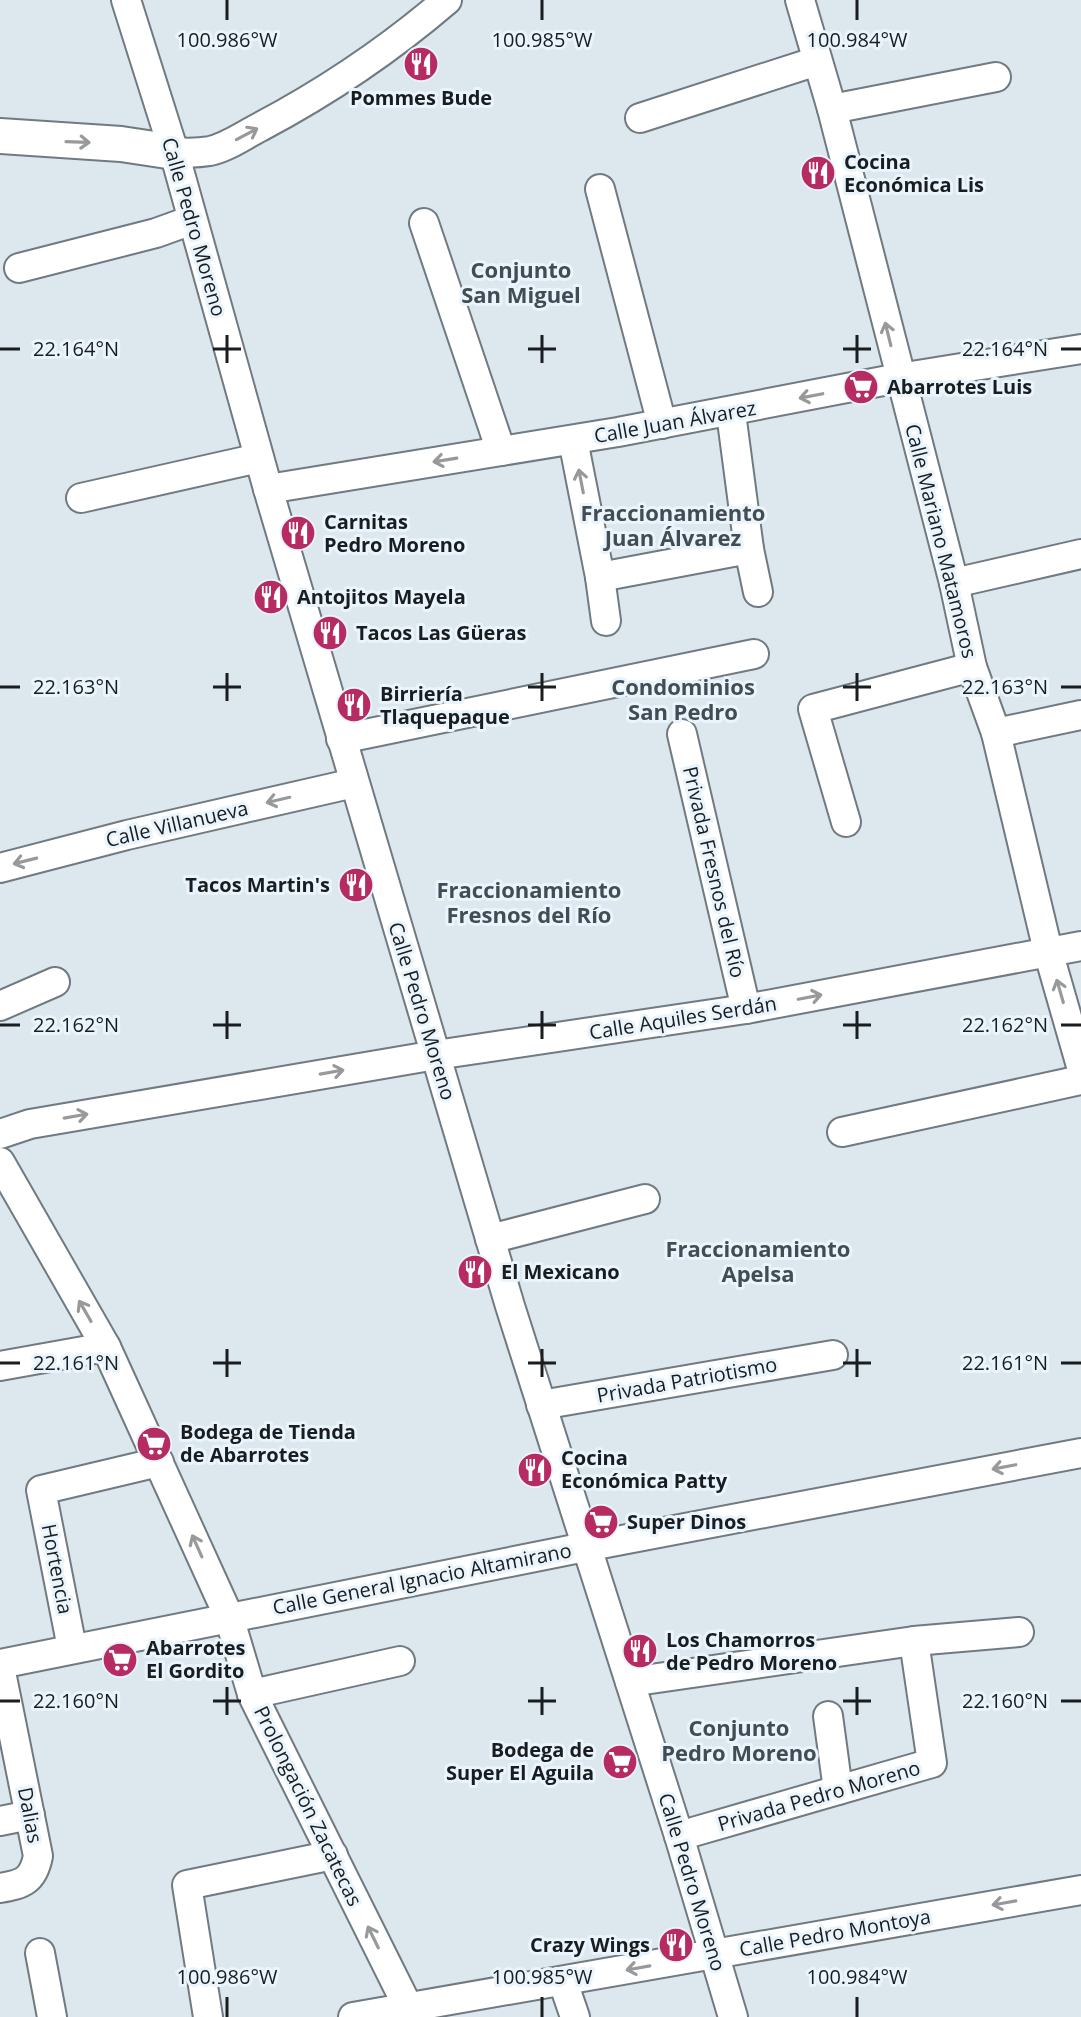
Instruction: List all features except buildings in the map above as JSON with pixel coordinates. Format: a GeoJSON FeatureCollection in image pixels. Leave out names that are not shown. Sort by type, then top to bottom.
{"type":"FeatureCollection","features":[{"type":"Feature","properties":{"kind":"main road"},"geometry":{"type":"LineString","coordinates":[[0,136],[121,144],[174,152]]}},
{"type":"Feature","properties":{"kind":"street","name":"Calle Pedro Moreno"},"geometry":{"type":"LineString","coordinates":[[126,0],[174,152],[268,489],[490,1239],[679,1836],[733,2017]]}},
{"type":"Feature","properties":{"kind":"street"},"geometry":{"type":"LineString","coordinates":[[174,152],[194,153],[222,147],[280,116],[329,87],[447,0]]}},
{"type":"Feature","properties":{"kind":"street","name":"Calle Mariano Matamoros"},"geometry":{"type":"LineString","coordinates":[[800,0],[832,109],[954,583],[972,667],[996,733],[1048,951],[1081,1066]]}},
{"type":"Feature","properties":{"kind":"street"},"geometry":{"type":"LineString","coordinates":[[640,118],[817,61]]}},
{"type":"Feature","properties":{"kind":"street"},"geometry":{"type":"LineString","coordinates":[[832,109],[996,77]]}},
{"type":"Feature","properties":{"kind":"street"},"geometry":{"type":"LineString","coordinates":[[600,189],[662,424]]}},
{"type":"Feature","properties":{"kind":"street"},"geometry":{"type":"LineString","coordinates":[[19,268],[156,233],[192,220]]}},
{"type":"Feature","properties":{"kind":"street"},"geometry":{"type":"LineString","coordinates":[[424,223],[501,451]]}},
{"type":"Feature","properties":{"kind":"street","name":"Calle Juan Álvarez"},"geometry":{"type":"LineString","coordinates":[[268,489],[731,413],[899,378],[1081,349]]}},
{"type":"Feature","properties":{"kind":"street"},"geometry":{"type":"LineString","coordinates":[[731,413],[749,549],[758,592]]}},
{"type":"Feature","properties":{"kind":"street"},"geometry":{"type":"LineString","coordinates":[[573,440],[606,621]]}},
{"type":"Feature","properties":{"kind":"street"},"geometry":{"type":"LineString","coordinates":[[81,498],[259,458]]}},
{"type":"Feature","properties":{"kind":"street"},"geometry":{"type":"LineString","coordinates":[[600,577],[749,549]]}},
{"type":"Feature","properties":{"kind":"street"},"geometry":{"type":"LineString","coordinates":[[954,583],[1081,554]]}},
{"type":"Feature","properties":{"kind":"street"},"geometry":{"type":"LineString","coordinates":[[341,739],[754,654]]}},
{"type":"Feature","properties":{"kind":"street"},"geometry":{"type":"LineString","coordinates":[[846,822],[813,709],[972,667]]}},
{"type":"Feature","properties":{"kind":"street"},"geometry":{"type":"LineString","coordinates":[[996,733],[1081,715]]}},
{"type":"Feature","properties":{"kind":"street","name":"Privada Fresnos del Río"},"geometry":{"type":"LineString","coordinates":[[682,734],[746,1009]]}},
{"type":"Feature","properties":{"kind":"street","name":"Calle Villanueva"},"geometry":{"type":"LineString","coordinates":[[0,868],[142,831],[354,783]]}},
{"type":"Feature","properties":{"kind":"street","name":"Calle Aquiles Serdán"},"geometry":{"type":"LineString","coordinates":[[0,1134],[30,1124],[436,1055],[746,1009],[1081,946]]}},
{"type":"Feature","properties":{"kind":"street"},"geometry":{"type":"LineString","coordinates":[[0,1006],[55,982]]}},
{"type":"Feature","properties":{"kind":"street"},"geometry":{"type":"LineString","coordinates":[[842,1132],[1081,1080]]}},
{"type":"Feature","properties":{"kind":"street","name":"Prolongación Zacatecas"},"geometry":{"type":"LineString","coordinates":[[0,1162],[106,1347],[229,1617],[252,1694],[410,2012]]}},
{"type":"Feature","properties":{"kind":"street"},"geometry":{"type":"LineString","coordinates":[[490,1239],[645,1199]]}},
{"type":"Feature","properties":{"kind":"street"},"geometry":{"type":"LineString","coordinates":[[0,1366],[106,1347]]}},
{"type":"Feature","properties":{"kind":"street","name":"Privada Patriotismo"},"geometry":{"type":"LineString","coordinates":[[541,1405],[833,1355]]}},
{"type":"Feature","properties":{"kind":"street","name":"Calle General Ignacio Altamirano"},"geometry":{"type":"LineString","coordinates":[[0,1665],[72,1648],[585,1547],[1081,1453]]}},
{"type":"Feature","properties":{"kind":"street","name":"Hortencia"},"geometry":{"type":"LineString","coordinates":[[72,1648],[41,1490],[159,1462]]}},
{"type":"Feature","properties":{"kind":"street"},"geometry":{"type":"LineString","coordinates":[[630,1682],[914,1641],[1019,1632]]}},
{"type":"Feature","properties":{"kind":"street","name":"Privada Pedro Moreno"},"geometry":{"type":"LineString","coordinates":[[679,1836],[932,1763],[914,1641]]}},
{"type":"Feature","properties":{"kind":"street"},"geometry":{"type":"LineString","coordinates":[[252,1694],[400,1661]]}},
{"type":"Feature","properties":{"kind":"street","name":"Dalias"},"geometry":{"type":"LineString","coordinates":[[0,1665],[38,1856],[35,1870],[21,1884],[0,1888]]}},
{"type":"Feature","properties":{"kind":"street"},"geometry":{"type":"LineString","coordinates":[[828,1716],[838,1790]]}},
{"type":"Feature","properties":{"kind":"street"},"geometry":{"type":"LineString","coordinates":[[0,1821],[30,1815]]}},
{"type":"Feature","properties":{"kind":"street"},"geometry":{"type":"LineString","coordinates":[[208,2017],[187,1885],[333,1855]]}},
{"type":"Feature","properties":{"kind":"street","name":"Calle Pedro Montoya"},"geometry":{"type":"LineString","coordinates":[[353,2017],[410,2012],[715,1954],[1081,1890]]}},
{"type":"Feature","properties":{"kind":"street"},"geometry":{"type":"LineString","coordinates":[[40,1953],[52,2017]]}},
{"type":"Feature","properties":{"kind":"street"},"geometry":{"type":"LineString","coordinates":[[563,1982],[575,2017]]}},
{"type":"Feature","properties":{"kind":"place","name":"Pommes Bude"},"geometry":{"type":"Point","coordinates":[421,64]}},
{"type":"Feature","properties":{"kind":"place","name":"Cocina Económica Lis"},"geometry":{"type":"Point","coordinates":[818,173]}},
{"type":"Feature","properties":{"kind":"place","name":"Abarrotes Luis"},"geometry":{"type":"Point","coordinates":[861,387]}},
{"type":"Feature","properties":{"kind":"place","name":"Carnitas Pedro Moreno"},"geometry":{"type":"Point","coordinates":[298,533]}},
{"type":"Feature","properties":{"kind":"place","name":"Antojitos Mayela"},"geometry":{"type":"Point","coordinates":[271,597]}},
{"type":"Feature","properties":{"kind":"place","name":"Tacos Las Güeras"},"geometry":{"type":"Point","coordinates":[330,633]}},
{"type":"Feature","properties":{"kind":"place","name":"Birriería Tlaquepaque"},"geometry":{"type":"Point","coordinates":[354,705]}},
{"type":"Feature","properties":{"kind":"place","name":"Tacos Martin's"},"geometry":{"type":"Point","coordinates":[356,885]}},
{"type":"Feature","properties":{"kind":"place","name":"El Mexicano"},"geometry":{"type":"Point","coordinates":[475,1272]}},
{"type":"Feature","properties":{"kind":"place","name":"Bodega de Tienda de Abarrotes"},"geometry":{"type":"Point","coordinates":[154,1444]}},
{"type":"Feature","properties":{"kind":"place","name":"Cocina Económica Patty"},"geometry":{"type":"Point","coordinates":[535,1470]}},
{"type":"Feature","properties":{"kind":"place","name":"Super Dinos"},"geometry":{"type":"Point","coordinates":[601,1522]}},
{"type":"Feature","properties":{"kind":"place","name":"Los Chamorros de Pedro Moreno"},"geometry":{"type":"Point","coordinates":[640,1651]}},
{"type":"Feature","properties":{"kind":"place","name":"Abarrotes El Gordito"},"geometry":{"type":"Point","coordinates":[120,1660]}},
{"type":"Feature","properties":{"kind":"place","name":"Bodega de Super El Aguila"},"geometry":{"type":"Point","coordinates":[620,1762]}},
{"type":"Feature","properties":{"kind":"place","name":"Crazy Wings"},"geometry":{"type":"Point","coordinates":[676,1945]}},
{"type":"Feature","properties":{"kind":"district","name":"Conjunto San Miguel"},"geometry":{"type":"Point","coordinates":[521,282]}},
{"type":"Feature","properties":{"kind":"district","name":"Fraccionamiento Juan Álvarez"},"geometry":{"type":"Point","coordinates":[673,526]}},
{"type":"Feature","properties":{"kind":"district","name":"Condominios San Pedro"},"geometry":{"type":"Point","coordinates":[683,700]}},
{"type":"Feature","properties":{"kind":"district","name":"Fraccionamiento Fresnos del Río"},"geometry":{"type":"Point","coordinates":[529,902]}},
{"type":"Feature","properties":{"kind":"district","name":"Fraccionamiento Apelsa"},"geometry":{"type":"Point","coordinates":[758,1262]}},
{"type":"Feature","properties":{"kind":"district","name":"Conjunto Pedro Moreno"},"geometry":{"type":"Point","coordinates":[739,1740]}}]}
